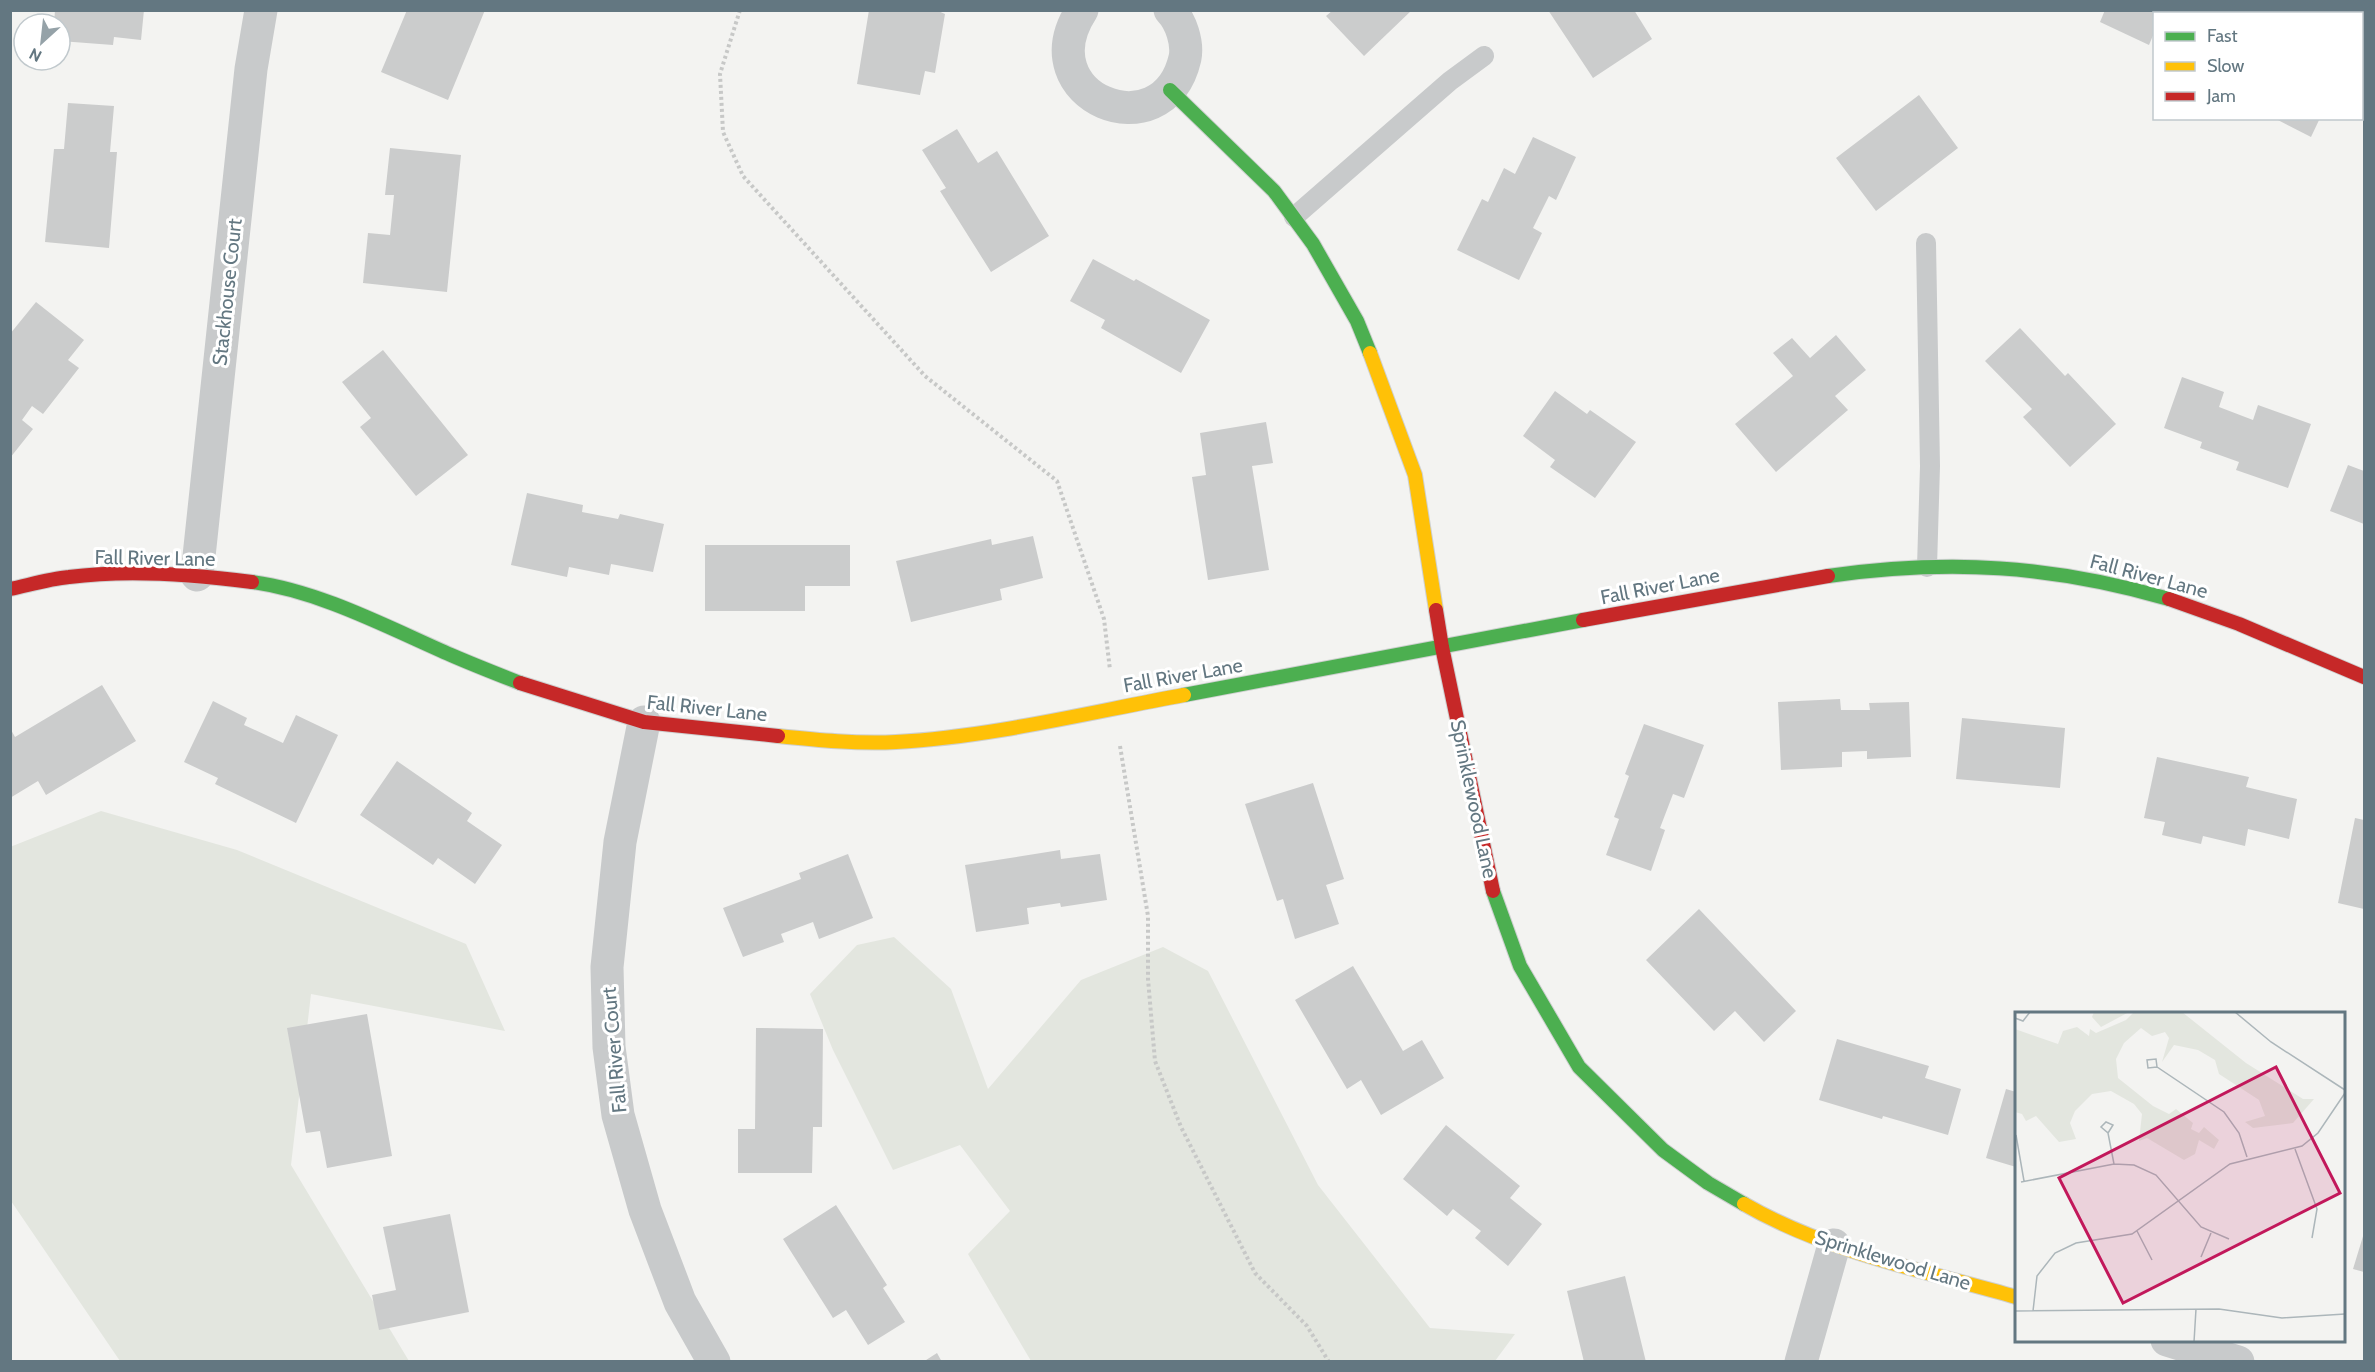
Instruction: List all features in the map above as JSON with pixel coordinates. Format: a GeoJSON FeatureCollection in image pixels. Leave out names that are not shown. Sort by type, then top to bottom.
{"type":"FeatureCollection","features":[{"type":"Feature","properties":{"kind":"street","name":"Stackhouse Court"},"geometry":{"type":"LineString","coordinates":[[197,575],[251,69],[261,10]]}},
{"type":"Feature","properties":{"kind":"street"},"geometry":{"type":"LineString","coordinates":[[1082,10],[1072,26],[1067,46],[1070,66],[1079,84],[1094,98],[1113,106],[1134,108],[1153,102],[1170,90],[1181,72],[1186,52],[1183,32],[1170,10]]}},
{"type":"Feature","properties":{"kind":"street","name":"Sprinklewood Lane"},"geometry":{"type":"LineString","coordinates":[[1170,90],[1274,191],[1313,243],[1357,321],[1392,408],[1415,475],[1442,647],[1493,890],[1520,966],[1579,1067],[1663,1150],[1708,1183],[1762,1214],[1834,1245],[2015,1297]]}},
{"type":"Feature","properties":{"kind":"street","name":"Fall River Lane"},"geometry":{"type":"LineString","coordinates":[[10,589],[68,577],[115,574],[197,575],[267,584],[333,604],[522,684],[644,722],[826,741],[896,742],[973,734],[1792,581],[1858,571],[1927,567],[1988,566],[2090,578],[2196,608],[2364,677]]}},
{"type":"Feature","properties":{"kind":"street","name":"Fall River Court"},"geometry":{"type":"LineString","coordinates":[[644,722],[620,842],[607,967],[609,1047],[618,1115],[645,1210],[680,1302],[714,1362]]}},
{"type":"Feature","properties":{"kind":"street"},"geometry":{"type":"LineString","coordinates":[[1801,1362],[1834,1245]]}},
{"type":"Feature","properties":{"kind":"street"},"geometry":{"type":"LineString","coordinates":[[2170,1342],[2238,1362]]}},
{"type":"Feature","properties":{"kind":"lane"},"geometry":{"type":"LineString","coordinates":[[1294,217],[1450,81],[1484,56]]}},
{"type":"Feature","properties":{"kind":"lane"},"geometry":{"type":"LineString","coordinates":[[1926,243],[1930,466],[1927,567]]}},
{"type":"Feature","properties":{"kind":"path"},"geometry":{"type":"LineString","coordinates":[[740,10],[720,74],[723,132],[742,176],[925,376],[1057,481],[1104,619],[1114,707],[1148,915],[1148,979],[1155,1061],[1181,1127],[1255,1273],[1307,1326],[1329,1362]]}},
{"type":"Feature","properties":{"kind":"shaded area"},"geometry":{"type":"Polygon","coordinates":[[[101,811],[237,850],[466,944],[505,1031],[311,994],[291,1165],[409,1361],[120,1361],[11,1201],[10,847],[101,811]]]}},
{"type":"Feature","properties":{"kind":"shaded area"},"geometry":{"type":"Polygon","coordinates":[[[894,937],[951,989],[988,1089],[1081,980],[1163,947],[1208,971],[1318,1185],[1430,1328],[1515,1334],[1495,1361],[1031,1361],[968,1254],[1010,1211],[960,1145],[893,1170],[833,1050],[810,994],[857,945],[894,937]]]}},
{"type":"Feature","properties":{"kind":"building"},"geometry":{"type":"Polygon","coordinates":[[[55,10],[144,10],[141,40],[114,37],[113,45],[72,42],[72,12],[55,12],[55,10]]]}},
{"type":"Feature","properties":{"kind":"building"},"geometry":{"type":"Polygon","coordinates":[[[407,10],[485,10],[448,100],[381,72],[407,10]]]}},
{"type":"Feature","properties":{"kind":"building"},"geometry":{"type":"Polygon","coordinates":[[[869,10],[936,10],[945,14],[935,73],[925,71],[920,95],[857,84],[869,10]]]}},
{"type":"Feature","properties":{"kind":"building"},"geometry":{"type":"Polygon","coordinates":[[[1333,10],[1412,10],[1364,56],[1326,16],[1333,10]]]}},
{"type":"Feature","properties":{"kind":"building"},"geometry":{"type":"Polygon","coordinates":[[[1548,10],[1634,10],[1652,39],[1593,78],[1548,10]]]}},
{"type":"Feature","properties":{"kind":"building"},"geometry":{"type":"Polygon","coordinates":[[[2105,10],[2165,10],[2164,12],[2153,12],[2153,35],[2149,45],[2100,22],[2105,10]]]}},
{"type":"Feature","properties":{"kind":"building"},"geometry":{"type":"Polygon","coordinates":[[[2215,10],[2243,10],[2246,12],[2214,12],[2215,10]]]}},
{"type":"Feature","properties":{"kind":"building"},"geometry":{"type":"Polygon","coordinates":[[[1919,95],[1958,148],[1876,211],[1836,158],[1919,95]]]}},
{"type":"Feature","properties":{"kind":"building"},"geometry":{"type":"Polygon","coordinates":[[[68,103],[114,106],[110,152],[117,152],[109,248],[45,242],[54,149],[64,149],[68,103]]]}},
{"type":"Feature","properties":{"kind":"building"},"geometry":{"type":"Polygon","coordinates":[[[2278,120],[2319,120],[2311,137],[2278,120]]]}},
{"type":"Feature","properties":{"kind":"building"},"geometry":{"type":"Polygon","coordinates":[[[957,129],[978,163],[997,151],[1049,236],[991,272],[940,191],[946,188],[922,150],[957,129]]]}},
{"type":"Feature","properties":{"kind":"building"},"geometry":{"type":"Polygon","coordinates":[[[1533,137],[1576,157],[1556,200],[1549,196],[1533,228],[1542,233],[1519,280],[1457,250],[1482,199],[1488,202],[1504,168],[1515,174],[1533,137]]]}},
{"type":"Feature","properties":{"kind":"building"},"geometry":{"type":"Polygon","coordinates":[[[390,148],[461,155],[447,292],[363,283],[368,233],[390,235],[394,195],[385,195],[390,148]]]}},
{"type":"Feature","properties":{"kind":"building"},"geometry":{"type":"Polygon","coordinates":[[[1093,259],[1134,281],[1136,279],[1210,320],[1181,373],[1101,328],[1105,320],[1070,301],[1093,259]]]}},
{"type":"Feature","properties":{"kind":"building"},"geometry":{"type":"Polygon","coordinates":[[[36,302],[84,340],[68,360],[79,368],[43,414],[32,406],[22,420],[33,429],[10,458],[10,334],[36,302]]]}},
{"type":"Feature","properties":{"kind":"building"},"geometry":{"type":"Polygon","coordinates":[[[2020,328],[2065,376],[2068,373],[2116,424],[2070,467],[2023,417],[2032,409],[1985,361],[2020,328]]]}},
{"type":"Feature","properties":{"kind":"building"},"geometry":{"type":"Polygon","coordinates":[[[1836,335],[1866,370],[1835,396],[1848,410],[1776,472],[1735,424],[1793,376],[1773,353],[1792,338],[1810,358],[1836,335]]]}},
{"type":"Feature","properties":{"kind":"building"},"geometry":{"type":"Polygon","coordinates":[[[383,350],[468,455],[416,496],[360,427],[371,418],[342,382],[383,350]]]}},
{"type":"Feature","properties":{"kind":"building"},"geometry":{"type":"Polygon","coordinates":[[[2182,377],[2224,392],[2219,407],[2253,420],[2258,405],[2311,424],[2288,488],[2236,470],[2239,462],[2200,448],[2202,442],[2164,428],[2182,377]]]}},
{"type":"Feature","properties":{"kind":"building"},"geometry":{"type":"Polygon","coordinates":[[[1555,391],[1587,414],[1590,410],[1636,442],[1595,498],[1550,467],[1555,460],[1523,436],[1555,391]]]}},
{"type":"Feature","properties":{"kind":"building"},"geometry":{"type":"Polygon","coordinates":[[[1266,422],[1273,463],[1252,466],[1269,570],[1208,580],[1192,477],[1206,475],[1200,433],[1266,422]]]}},
{"type":"Feature","properties":{"kind":"building"},"geometry":{"type":"Polygon","coordinates":[[[2348,465],[2364,471],[2364,524],[2330,511],[2348,465]]]}},
{"type":"Feature","properties":{"kind":"building"},"geometry":{"type":"Polygon","coordinates":[[[527,493],[583,505],[582,512],[618,519],[620,514],[664,524],[653,572],[611,564],[609,575],[569,567],[567,577],[511,565],[527,493]]]}},
{"type":"Feature","properties":{"kind":"building"},"geometry":{"type":"Polygon","coordinates":[[[1033,536],[1043,578],[1000,589],[1002,600],[911,622],[896,561],[991,539],[992,545],[1033,536]]]}},
{"type":"Feature","properties":{"kind":"building"},"geometry":{"type":"Polygon","coordinates":[[[705,545],[850,545],[850,586],[805,586],[805,611],[705,611],[705,545]]]}},
{"type":"Feature","properties":{"kind":"building"},"geometry":{"type":"Polygon","coordinates":[[[102,685],[136,741],[46,795],[38,781],[10,798],[10,728],[15,737],[102,685]]]}},
{"type":"Feature","properties":{"kind":"building"},"geometry":{"type":"Polygon","coordinates":[[[1840,699],[1841,710],[1870,710],[1869,703],[1909,702],[1911,757],[1867,759],[1867,751],[1842,752],[1842,767],[1781,770],[1778,702],[1840,699]]]}},
{"type":"Feature","properties":{"kind":"building"},"geometry":{"type":"Polygon","coordinates":[[[213,701],[247,718],[244,725],[283,743],[296,715],[338,735],[296,823],[215,784],[218,778],[184,762],[213,701]]]}},
{"type":"Feature","properties":{"kind":"building"},"geometry":{"type":"Polygon","coordinates":[[[1962,718],[2065,728],[2060,788],[1956,779],[1962,718]]]}},
{"type":"Feature","properties":{"kind":"building"},"geometry":{"type":"Polygon","coordinates":[[[1644,724],[1704,745],[1684,798],[1673,794],[1660,828],[1665,830],[1651,871],[1606,855],[1619,819],[1614,817],[1629,776],[1625,774],[1644,724]]]}},
{"type":"Feature","properties":{"kind":"building"},"geometry":{"type":"Polygon","coordinates":[[[2157,757],[2249,777],[2246,787],[2297,799],[2289,839],[2248,829],[2245,846],[2203,836],[2201,844],[2162,835],[2165,822],[2144,818],[2157,757]]]}},
{"type":"Feature","properties":{"kind":"building"},"geometry":{"type":"Polygon","coordinates":[[[397,761],[472,813],[467,821],[502,845],[475,884],[438,858],[433,865],[360,815],[397,761]]]}},
{"type":"Feature","properties":{"kind":"building"},"geometry":{"type":"Polygon","coordinates":[[[1313,783],[1344,879],[1326,885],[1339,924],[1295,939],[1283,899],[1277,901],[1245,804],[1313,783]]]}},
{"type":"Feature","properties":{"kind":"building"},"geometry":{"type":"Polygon","coordinates":[[[2355,818],[2364,820],[2364,909],[2338,903],[2355,818]]]}},
{"type":"Feature","properties":{"kind":"building"},"geometry":{"type":"Polygon","coordinates":[[[1060,850],[1061,859],[1100,854],[1107,900],[1061,907],[1060,903],[1027,908],[1029,924],[976,932],[965,865],[1060,850]]]}},
{"type":"Feature","properties":{"kind":"building"},"geometry":{"type":"Polygon","coordinates":[[[848,854],[873,918],[819,939],[813,922],[781,934],[784,942],[743,957],[723,908],[801,879],[799,873],[848,854]]]}},
{"type":"Feature","properties":{"kind":"building"},"geometry":{"type":"Polygon","coordinates":[[[1699,909],[1796,1011],[1764,1042],[1735,1011],[1714,1031],[1646,960],[1699,909]]]}},
{"type":"Feature","properties":{"kind":"building"},"geometry":{"type":"Polygon","coordinates":[[[1353,966],[1403,1051],[1422,1040],[1444,1078],[1381,1115],[1361,1080],[1347,1089],[1295,1000],[1353,966]]]}},
{"type":"Feature","properties":{"kind":"building"},"geometry":{"type":"Polygon","coordinates":[[[367,1014],[392,1156],[327,1168],[320,1131],[306,1133],[287,1028],[367,1014]]]}},
{"type":"Feature","properties":{"kind":"building"},"geometry":{"type":"Polygon","coordinates":[[[756,1028],[823,1029],[822,1127],[813,1127],[812,1173],[738,1173],[738,1129],[755,1129],[756,1028]]]}},
{"type":"Feature","properties":{"kind":"building"},"geometry":{"type":"Polygon","coordinates":[[[1837,1039],[1929,1066],[1925,1078],[1961,1089],[1948,1135],[1883,1116],[1882,1119],[1819,1100],[1837,1039]]]}},
{"type":"Feature","properties":{"kind":"building"},"geometry":{"type":"Polygon","coordinates":[[[2006,1089],[2015,1092],[2015,1167],[1986,1158],[2006,1089]]]}},
{"type":"Feature","properties":{"kind":"building"},"geometry":{"type":"Polygon","coordinates":[[[1446,1125],[1520,1186],[1510,1198],[1542,1224],[1508,1266],[1475,1238],[1481,1231],[1453,1209],[1447,1216],[1403,1179],[1446,1125]]]}},
{"type":"Feature","properties":{"kind":"building"},"geometry":{"type":"Polygon","coordinates":[[[836,1205],[887,1285],[883,1288],[905,1322],[868,1345],[846,1310],[833,1318],[783,1239],[836,1205]]]}},
{"type":"Feature","properties":{"kind":"building"},"geometry":{"type":"Polygon","coordinates":[[[450,1214],[469,1312],[379,1330],[372,1295],[396,1290],[383,1227],[450,1214]]]}},
{"type":"Feature","properties":{"kind":"building"},"geometry":{"type":"Polygon","coordinates":[[[2364,1233],[2364,1272],[2353,1269],[2364,1233]]]}},
{"type":"Feature","properties":{"kind":"building"},"geometry":{"type":"Polygon","coordinates":[[[1625,1276],[1646,1362],[1584,1362],[1567,1291],[1625,1276]]]}},
{"type":"Feature","properties":{"kind":"building"},"geometry":{"type":"Polygon","coordinates":[[[937,1353],[942,1362],[923,1362],[937,1353]]]}},
{"type":"Feature","properties":{"kind":"traffic: fast"},"geometry":{"type":"LineString","coordinates":[[1170,90],[1274,191],[1313,244],[1357,321],[1370,353]]}},
{"type":"Feature","properties":{"kind":"traffic: fast"},"geometry":{"type":"LineString","coordinates":[[1828,576],[1916,568],[2000,568],[2083,579],[2169,599]]}},
{"type":"Feature","properties":{"kind":"traffic: fast"},"geometry":{"type":"LineString","coordinates":[[252,582],[303,593],[328,602],[520,683]]}},
{"type":"Feature","properties":{"kind":"traffic: fast"},"geometry":{"type":"LineString","coordinates":[[1184,695],[1583,620]]}},
{"type":"Feature","properties":{"kind":"traffic: fast"},"geometry":{"type":"LineString","coordinates":[[1493,891],[1520,966],[1579,1067],[1663,1150],[1708,1183],[1744,1204]]}},
{"type":"Feature","properties":{"kind":"traffic: slow"},"geometry":{"type":"LineString","coordinates":[[1370,353],[1415,475],[1436,610]]}},
{"type":"Feature","properties":{"kind":"traffic: slow"},"geometry":{"type":"LineString","coordinates":[[778,736],[867,742],[932,739],[1041,723],[1184,695]]}},
{"type":"Feature","properties":{"kind":"traffic: slow"},"geometry":{"type":"LineString","coordinates":[[1744,1204],[1776,1221],[1843,1248],[2015,1297]]}},
{"type":"Feature","properties":{"kind":"traffic: jam"},"geometry":{"type":"LineString","coordinates":[[10,589],[62,578],[114,573],[184,575],[252,582]]}},
{"type":"Feature","properties":{"kind":"traffic: jam"},"geometry":{"type":"LineString","coordinates":[[1583,620],[1828,576]]}},
{"type":"Feature","properties":{"kind":"traffic: jam"},"geometry":{"type":"LineString","coordinates":[[2169,599],[2239,624],[2364,677]]}},
{"type":"Feature","properties":{"kind":"traffic: jam"},"geometry":{"type":"LineString","coordinates":[[1436,610],[1493,891]]}},
{"type":"Feature","properties":{"kind":"traffic: jam"},"geometry":{"type":"LineString","coordinates":[[520,683],[644,722],[778,736]]}}]}
